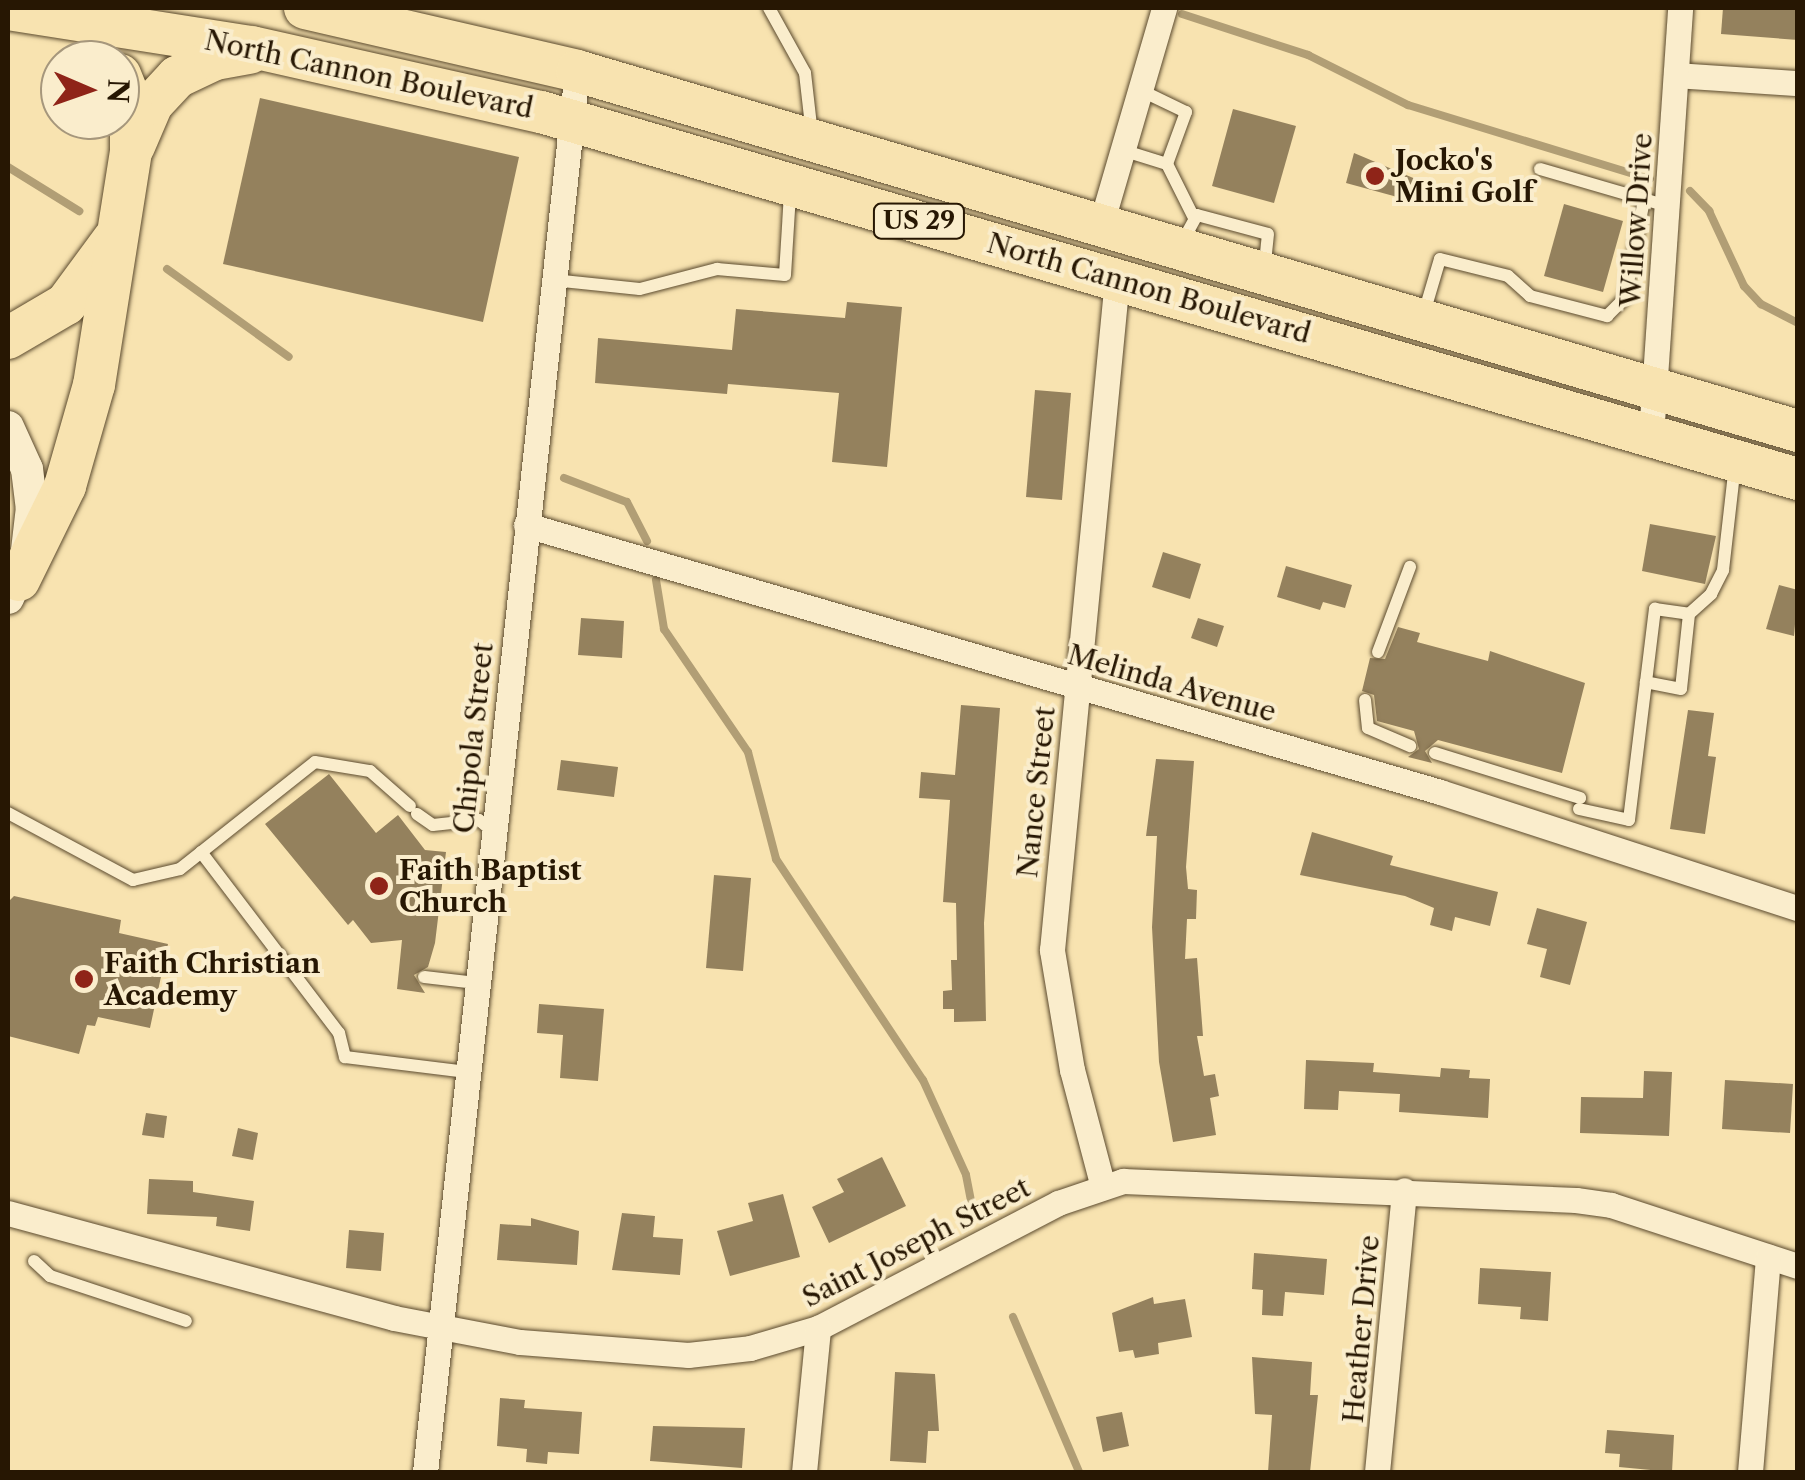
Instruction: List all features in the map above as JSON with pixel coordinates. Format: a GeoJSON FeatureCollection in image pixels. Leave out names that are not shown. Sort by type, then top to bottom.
{"type":"FeatureCollection","features":[{"type":"Feature","properties":{"kind":"main road","name":"North Cannon Boulevard"},"geometry":{"type":"LineString","coordinates":[[305,8],[577,71],[1101,224],[1186,232],[1264,272],[1798,431]]}},
{"type":"Feature","properties":{"kind":"main road","name":"North Cannon Boulevard"},"geometry":{"type":"LineString","coordinates":[[18,10],[296,56],[570,120],[1798,478]]}},
{"type":"Feature","properties":{"kind":"main road"},"geometry":{"type":"LineString","coordinates":[[18,10],[72,40]]}},
{"type":"Feature","properties":{"kind":"main road"},"geometry":{"type":"LineString","coordinates":[[130,161],[146,115],[181,74],[227,56],[296,56]]}},
{"type":"Feature","properties":{"kind":"main road"},"geometry":{"type":"LineString","coordinates":[[13,589],[77,452],[122,216],[131,140]]}},
{"type":"Feature","properties":{"kind":"main road"},"geometry":{"type":"LineString","coordinates":[[8,338],[73,298],[102,261],[122,216]]}},
{"type":"Feature","properties":{"kind":"street"},"geometry":{"type":"LineString","coordinates":[[1101,224],[1164,8]]}},
{"type":"Feature","properties":{"kind":"street","name":"Willow Drive"},"geometry":{"type":"LineString","coordinates":[[1651,436],[1655,388],[1655,203],[1676,75],[1680,8]]}},
{"type":"Feature","properties":{"kind":"street","name":"Chipola Street"},"geometry":{"type":"LineString","coordinates":[[425,1472],[577,71]]}},
{"type":"Feature","properties":{"kind":"street"},"geometry":{"type":"LineString","coordinates":[[1676,75],[1798,83]]}},
{"type":"Feature","properties":{"kind":"street","name":"Nance Street"},"geometry":{"type":"LineString","coordinates":[[1103,1187],[1072,1070],[1052,950],[1117,279]]}},
{"type":"Feature","properties":{"kind":"street"},"geometry":{"type":"LineString","coordinates":[[8,427],[32,496],[13,589]]}},
{"type":"Feature","properties":{"kind":"street","name":"Melinda Avenue"},"geometry":{"type":"LineString","coordinates":[[526,525],[1440,792],[1798,908]]}},
{"type":"Feature","properties":{"kind":"street","name":"Saint Joseph Street"},"geometry":{"type":"LineString","coordinates":[[8,1212],[440,1328],[520,1342],[688,1355],[750,1348],[818,1328],[1058,1202],[1103,1187],[1176,1179],[1611,1205],[1798,1266]]}},
{"type":"Feature","properties":{"kind":"street","name":"Heather Drive"},"geometry":{"type":"LineString","coordinates":[[1377,1472],[1404,1190]]}},
{"type":"Feature","properties":{"kind":"street"},"geometry":{"type":"LineString","coordinates":[[1750,1472],[1768,1257]]}},
{"type":"Feature","properties":{"kind":"street"},"geometry":{"type":"LineString","coordinates":[[804,1472],[818,1328]]}},
{"type":"Feature","properties":{"kind":"lane"},"geometry":{"type":"LineString","coordinates":[[769,8],[805,73],[811,140]]}},
{"type":"Feature","properties":{"kind":"lane"},"geometry":{"type":"LineString","coordinates":[[1140,90],[1186,112],[1167,164],[1186,232]]}},
{"type":"Feature","properties":{"kind":"lane"},"geometry":{"type":"LineString","coordinates":[[1122,150],[1167,164]]}},
{"type":"Feature","properties":{"kind":"lane"},"geometry":{"type":"LineString","coordinates":[[1422,319],[1440,259],[1508,276],[1530,296],[1607,316],[1625,298],[1655,203],[1540,169]]}},
{"type":"Feature","properties":{"kind":"lane"},"geometry":{"type":"LineString","coordinates":[[553,280],[640,290],[717,270],[785,275],[791,183]]}},
{"type":"Feature","properties":{"kind":"lane"},"geometry":{"type":"LineString","coordinates":[[1646,682],[1681,689],[1690,614],[1712,594],[1722,570],[1735,460]]}},
{"type":"Feature","properties":{"kind":"lane"},"geometry":{"type":"LineString","coordinates":[[1378,652],[1410,567]]}},
{"type":"Feature","properties":{"kind":"lane"},"geometry":{"type":"LineString","coordinates":[[1435,753],[1630,820],[1655,608],[1690,614]]}},
{"type":"Feature","properties":{"kind":"lane"},"geometry":{"type":"LineString","coordinates":[[1364,700],[1368,728],[1410,746]]}},
{"type":"Feature","properties":{"kind":"lane"},"geometry":{"type":"LineString","coordinates":[[8,814],[124,880],[180,868],[315,762],[370,771],[433,825],[479,820],[494,832]]}},
{"type":"Feature","properties":{"kind":"lane"},"geometry":{"type":"LineString","coordinates":[[201,852],[339,1033],[345,1057],[467,1072]]}},
{"type":"Feature","properties":{"kind":"lane"},"geometry":{"type":"LineString","coordinates":[[424,977],[477,983]]}},
{"type":"Feature","properties":{"kind":"lane"},"geometry":{"type":"LineString","coordinates":[[34,1261],[50,1276],[186,1322]]}},
{"type":"Feature","properties":{"kind":"building"},"geometry":{"type":"Polygon","coordinates":[[[1723,8],[1798,8],[1798,40],[1721,34],[1723,8]]]}},
{"type":"Feature","properties":{"kind":"building"},"geometry":{"type":"Polygon","coordinates":[[[260,98],[519,157],[483,322],[223,264],[260,98]]]}},
{"type":"Feature","properties":{"kind":"building"},"geometry":{"type":"Polygon","coordinates":[[[1233,109],[1296,126],[1274,203],[1212,186],[1233,109]]]}},
{"type":"Feature","properties":{"kind":"building","name":"Jocko's Mini Golf"},"geometry":{"type":"Polygon","coordinates":[[[1354,153],[1418,180],[1412,201],[1346,183],[1354,153]]]}},
{"type":"Feature","properties":{"kind":"building"},"geometry":{"type":"Polygon","coordinates":[[[1564,204],[1623,221],[1603,292],[1544,276],[1564,204]]]}},
{"type":"Feature","properties":{"kind":"building"},"geometry":{"type":"Polygon","coordinates":[[[847,302],[902,307],[887,467],[832,462],[839,393],[728,384],[727,394],[595,383],[598,338],[732,350],[736,309],[845,318],[847,302]]]}},
{"type":"Feature","properties":{"kind":"building"},"geometry":{"type":"Polygon","coordinates":[[[1035,390],[1071,393],[1062,500],[1026,497],[1035,390]]]}},
{"type":"Feature","properties":{"kind":"building"},"geometry":{"type":"Polygon","coordinates":[[[1650,524],[1716,536],[1705,584],[1642,571],[1650,524]]]}},
{"type":"Feature","properties":{"kind":"building"},"geometry":{"type":"Polygon","coordinates":[[[1163,552],[1201,564],[1190,599],[1152,587],[1163,552]]]}},
{"type":"Feature","properties":{"kind":"building"},"geometry":{"type":"Polygon","coordinates":[[[1286,566],[1352,585],[1345,608],[1323,602],[1320,610],[1277,597],[1286,566]]]}},
{"type":"Feature","properties":{"kind":"building"},"geometry":{"type":"Polygon","coordinates":[[[1779,585],[1798,590],[1794,636],[1766,629],[1779,585]]]}},
{"type":"Feature","properties":{"kind":"building"},"geometry":{"type":"Polygon","coordinates":[[[581,618],[624,621],[622,658],[578,655],[581,618]]]}},
{"type":"Feature","properties":{"kind":"building"},"geometry":{"type":"Polygon","coordinates":[[[1198,618],[1224,626],[1217,647],[1191,638],[1198,618]]]}},
{"type":"Feature","properties":{"kind":"building"},"geometry":{"type":"Polygon","coordinates":[[[1398,627],[1420,633],[1417,642],[1488,661],[1490,651],[1585,683],[1562,773],[1438,740],[1425,751],[1432,763],[1408,757],[1419,749],[1414,731],[1377,721],[1374,695],[1362,691],[1370,658],[1385,659],[1398,627]]]}},
{"type":"Feature","properties":{"kind":"building"},"geometry":{"type":"Polygon","coordinates":[[[961,705],[1000,708],[984,923],[986,1021],[954,1022],[954,1009],[943,1009],[943,991],[952,990],[951,960],[957,960],[956,903],[943,902],[950,800],[919,798],[921,772],[955,775],[961,705]]]}},
{"type":"Feature","properties":{"kind":"building"},"geometry":{"type":"Polygon","coordinates":[[[1688,710],[1714,713],[1708,756],[1716,757],[1705,834],[1670,829],[1688,710]]]}},
{"type":"Feature","properties":{"kind":"building"},"geometry":{"type":"Polygon","coordinates":[[[1156,759],[1194,761],[1186,867],[1188,889],[1197,890],[1196,919],[1187,919],[1185,959],[1197,958],[1203,1036],[1197,1036],[1204,1076],[1215,1074],[1219,1096],[1210,1098],[1216,1135],[1173,1142],[1159,1062],[1152,927],[1157,836],[1146,836],[1156,759]]]}},
{"type":"Feature","properties":{"kind":"building"},"geometry":{"type":"Polygon","coordinates":[[[561,760],[618,767],[614,797],[557,790],[561,760]]]}},
{"type":"Feature","properties":{"kind":"building","name":"Faith Baptist Church"},"geometry":{"type":"Polygon","coordinates":[[[329,774],[376,833],[398,815],[425,850],[446,852],[435,943],[428,967],[414,975],[425,993],[397,989],[402,940],[371,943],[353,920],[348,925],[265,824],[329,774]]]}},
{"type":"Feature","properties":{"kind":"building"},"geometry":{"type":"Polygon","coordinates":[[[1312,832],[1393,856],[1390,865],[1498,892],[1490,926],[1455,917],[1452,931],[1430,925],[1434,908],[1405,896],[1300,875],[1312,832]]]}},
{"type":"Feature","properties":{"kind":"building"},"geometry":{"type":"Polygon","coordinates":[[[714,875],[751,878],[743,971],[706,968],[714,875]]]}},
{"type":"Feature","properties":{"kind":"building","name":"Faith Christian Academy"},"geometry":{"type":"Polygon","coordinates":[[[14,896],[121,920],[119,933],[168,944],[150,1028],[98,1017],[95,1026],[87,1025],[79,1054],[8,1036],[8,902],[14,896]]]}},
{"type":"Feature","properties":{"kind":"building"},"geometry":{"type":"Polygon","coordinates":[[[1537,908],[1587,922],[1570,985],[1540,977],[1547,949],[1527,944],[1537,908]]]}},
{"type":"Feature","properties":{"kind":"building"},"geometry":{"type":"Polygon","coordinates":[[[539,1004],[604,1009],[598,1081],[560,1078],[563,1035],[537,1033],[539,1004]]]}},
{"type":"Feature","properties":{"kind":"building"},"geometry":{"type":"Polygon","coordinates":[[[1306,1060],[1374,1063],[1373,1072],[1440,1077],[1441,1068],[1470,1070],[1469,1078],[1490,1079],[1488,1118],[1399,1112],[1400,1094],[1339,1091],[1338,1110],[1304,1109],[1306,1060]]]}},
{"type":"Feature","properties":{"kind":"building"},"geometry":{"type":"Polygon","coordinates":[[[1644,1071],[1672,1072],[1669,1136],[1580,1133],[1581,1097],[1643,1098],[1644,1071]]]}},
{"type":"Feature","properties":{"kind":"building"},"geometry":{"type":"Polygon","coordinates":[[[1725,1080],[1793,1084],[1790,1133],[1722,1129],[1725,1080]]]}},
{"type":"Feature","properties":{"kind":"building"},"geometry":{"type":"Polygon","coordinates":[[[146,1113],[167,1116],[164,1138],[142,1135],[146,1113]]]}},
{"type":"Feature","properties":{"kind":"building"},"geometry":{"type":"Polygon","coordinates":[[[238,1128],[258,1133],[253,1160],[232,1156],[238,1128]]]}},
{"type":"Feature","properties":{"kind":"building"},"geometry":{"type":"Polygon","coordinates":[[[882,1157],[906,1206],[829,1243],[812,1207],[844,1192],[837,1179],[882,1157]]]}},
{"type":"Feature","properties":{"kind":"building"},"geometry":{"type":"Polygon","coordinates":[[[149,1179],[193,1181],[193,1192],[254,1201],[250,1231],[216,1226],[217,1217],[147,1214],[149,1179]]]}},
{"type":"Feature","properties":{"kind":"building"},"geometry":{"type":"Polygon","coordinates":[[[783,1194],[800,1257],[730,1276],[717,1231],[753,1221],[748,1203],[783,1194]]]}},
{"type":"Feature","properties":{"kind":"building"},"geometry":{"type":"Polygon","coordinates":[[[622,1213],[655,1216],[653,1237],[683,1239],[680,1275],[612,1270],[622,1213]]]}},
{"type":"Feature","properties":{"kind":"building"},"geometry":{"type":"Polygon","coordinates":[[[531,1218],[579,1231],[577,1265],[497,1260],[500,1224],[531,1226],[531,1218]]]}},
{"type":"Feature","properties":{"kind":"building"},"geometry":{"type":"Polygon","coordinates":[[[349,1230],[384,1233],[381,1271],[346,1268],[349,1230]]]}},
{"type":"Feature","properties":{"kind":"building"},"geometry":{"type":"Polygon","coordinates":[[[1254,1253],[1327,1259],[1324,1295],[1285,1292],[1283,1316],[1262,1315],[1263,1290],[1252,1289],[1254,1253]]]}},
{"type":"Feature","properties":{"kind":"building"},"geometry":{"type":"Polygon","coordinates":[[[1480,1268],[1551,1272],[1548,1321],[1520,1319],[1521,1307],[1478,1304],[1480,1268]]]}},
{"type":"Feature","properties":{"kind":"building"},"geometry":{"type":"Polygon","coordinates":[[[1153,1297],[1154,1304],[1185,1299],[1192,1337],[1158,1343],[1159,1354],[1135,1358],[1133,1350],[1119,1352],[1112,1313],[1153,1297]]]}},
{"type":"Feature","properties":{"kind":"building"},"geometry":{"type":"Polygon","coordinates":[[[1252,1357],[1312,1362],[1310,1395],[1318,1395],[1310,1472],[1268,1472],[1272,1415],[1255,1414],[1252,1357]]]}},
{"type":"Feature","properties":{"kind":"building"},"geometry":{"type":"Polygon","coordinates":[[[895,1372],[935,1374],[939,1431],[928,1431],[926,1463],[890,1461],[895,1372]]]}},
{"type":"Feature","properties":{"kind":"building"},"geometry":{"type":"Polygon","coordinates":[[[500,1398],[525,1400],[524,1408],[582,1412],[579,1454],[548,1452],[547,1464],[526,1462],[527,1449],[497,1446],[500,1398]]]}},
{"type":"Feature","properties":{"kind":"building"},"geometry":{"type":"Polygon","coordinates":[[[1122,1412],[1129,1446],[1103,1452],[1096,1417],[1122,1412]]]}},
{"type":"Feature","properties":{"kind":"building"},"geometry":{"type":"Polygon","coordinates":[[[653,1426],[745,1428],[742,1468],[650,1461],[653,1426]]]}},
{"type":"Feature","properties":{"kind":"building"},"geometry":{"type":"Polygon","coordinates":[[[1607,1430],[1674,1435],[1672,1472],[1619,1467],[1620,1454],[1605,1453],[1607,1430]]]}},
{"type":"Feature","properties":{"kind":"waterway"},"geometry":{"type":"LineString","coordinates":[[1182,14],[1308,55],[1408,105],[1650,179]]}},
{"type":"Feature","properties":{"kind":"waterway"},"geometry":{"type":"LineString","coordinates":[[8,167],[79,211]]}},
{"type":"Feature","properties":{"kind":"waterway"},"geometry":{"type":"LineString","coordinates":[[1690,191],[1709,211],[1744,286],[1761,304],[1798,323]]}},
{"type":"Feature","properties":{"kind":"waterway"},"geometry":{"type":"LineString","coordinates":[[167,269],[289,357]]}},
{"type":"Feature","properties":{"kind":"waterway"},"geometry":{"type":"LineString","coordinates":[[564,478],[627,502],[647,541]]}},
{"type":"Feature","properties":{"kind":"waterway"},"geometry":{"type":"LineString","coordinates":[[656,580],[664,629],[748,752],[776,859],[923,1080],[966,1175],[972,1205]]}},
{"type":"Feature","properties":{"kind":"waterway"},"geometry":{"type":"LineString","coordinates":[[1013,1317],[1079,1472]]}},
{"type":"Feature","properties":{"kind":"place","name":"Jocko's Mini Golf"},"geometry":{"type":"Point","coordinates":[1375,176]}},
{"type":"Feature","properties":{"kind":"place","name":"Faith Baptist Church"},"geometry":{"type":"Point","coordinates":[379,886]}},
{"type":"Feature","properties":{"kind":"place","name":"Faith Christian Academy"},"geometry":{"type":"Point","coordinates":[84,979]}}]}
